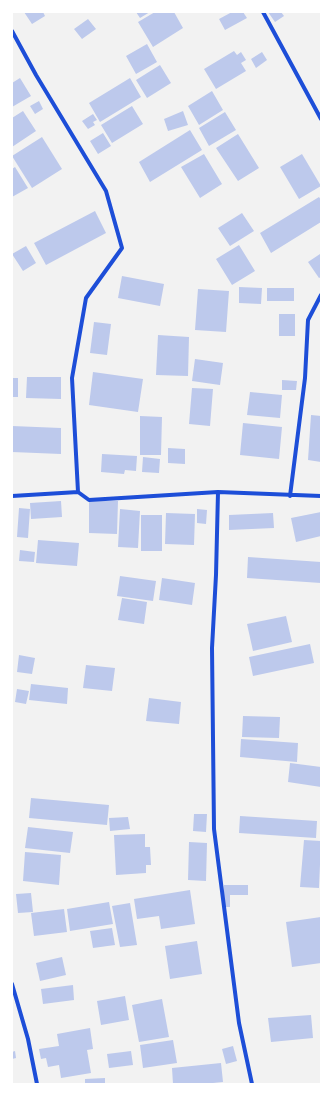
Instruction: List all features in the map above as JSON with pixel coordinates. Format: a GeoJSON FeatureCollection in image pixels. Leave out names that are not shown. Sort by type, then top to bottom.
{"type":"FeatureCollection","features":[{"type":"Feature","properties":{"kind":"street"},"geometry":{"type":"LineString","coordinates":[[264,12],[321,119]]}},
{"type":"Feature","properties":{"kind":"street"},"geometry":{"type":"LineString","coordinates":[[12,31],[106,191],[122,248],[86,298],[72,378],[78,492]]}},
{"type":"Feature","properties":{"kind":"street"},"geometry":{"type":"LineString","coordinates":[[290,496],[305,378],[308,320],[321,295]]}},
{"type":"Feature","properties":{"kind":"street"},"geometry":{"type":"LineString","coordinates":[[12,496],[78,492],[89,500],[218,492],[290,496],[321,496]]}},
{"type":"Feature","properties":{"kind":"street"},"geometry":{"type":"LineString","coordinates":[[218,492],[212,648],[214,829],[239,1023],[252,1084]]}},
{"type":"Feature","properties":{"kind":"street"},"geometry":{"type":"LineString","coordinates":[[12,984],[28,1039],[37,1084]]}},
{"type":"Feature","properties":{"kind":"building"},"geometry":{"type":"Polygon","coordinates":[[[24,12],[43,12],[45,16],[32,24],[24,12]]]}},
{"type":"Feature","properties":{"kind":"building"},"geometry":{"type":"Polygon","coordinates":[[[136,12],[150,12],[140,18],[136,12]]]}},
{"type":"Feature","properties":{"kind":"building"},"geometry":{"type":"Polygon","coordinates":[[[155,12],[174,12],[183,28],[153,47],[138,22],[155,12]]]}},
{"type":"Feature","properties":{"kind":"building"},"geometry":{"type":"Polygon","coordinates":[[[232,12],[243,12],[247,18],[225,30],[219,19],[232,12]]]}},
{"type":"Feature","properties":{"kind":"building"},"geometry":{"type":"Polygon","coordinates":[[[268,12],[281,12],[284,16],[275,22],[268,12]]]}},
{"type":"Feature","properties":{"kind":"building"},"geometry":{"type":"Polygon","coordinates":[[[88,19],[96,29],[82,39],[74,29],[88,19]]]}},
{"type":"Feature","properties":{"kind":"building"},"geometry":{"type":"Polygon","coordinates":[[[147,44],[157,62],[136,74],[126,56],[147,44]]]}},
{"type":"Feature","properties":{"kind":"building"},"geometry":{"type":"Polygon","coordinates":[[[234,51],[237,55],[241,52],[246,60],[241,63],[246,71],[216,89],[204,69],[234,51]]]}},
{"type":"Feature","properties":{"kind":"building"},"geometry":{"type":"Polygon","coordinates":[[[262,52],[267,60],[256,68],[251,59],[262,52]]]}},
{"type":"Feature","properties":{"kind":"building"},"geometry":{"type":"Polygon","coordinates":[[[160,65],[171,83],[147,98],[136,80],[160,65]]]}},
{"type":"Feature","properties":{"kind":"building"},"geometry":{"type":"Polygon","coordinates":[[[20,78],[31,96],[12,107],[12,83],[20,78]]]}},
{"type":"Feature","properties":{"kind":"building"},"geometry":{"type":"Polygon","coordinates":[[[130,78],[141,97],[100,122],[89,103],[130,78]]]}},
{"type":"Feature","properties":{"kind":"building"},"geometry":{"type":"Polygon","coordinates":[[[212,91],[223,110],[199,125],[188,106],[212,91]]]}},
{"type":"Feature","properties":{"kind":"building"},"geometry":{"type":"Polygon","coordinates":[[[39,101],[43,109],[35,114],[30,106],[39,101]]]}},
{"type":"Feature","properties":{"kind":"building"},"geometry":{"type":"Polygon","coordinates":[[[132,106],[143,124],[112,143],[101,125],[132,106]]]}},
{"type":"Feature","properties":{"kind":"building"},"geometry":{"type":"Polygon","coordinates":[[[23,111],[36,131],[12,147],[12,118],[23,111]]]}},
{"type":"Feature","properties":{"kind":"building"},"geometry":{"type":"Polygon","coordinates":[[[183,111],[188,125],[168,131],[164,119],[183,111]]]}},
{"type":"Feature","properties":{"kind":"building"},"geometry":{"type":"Polygon","coordinates":[[[225,112],[236,130],[209,146],[199,128],[225,112]]]}},
{"type":"Feature","properties":{"kind":"building"},"geometry":{"type":"Polygon","coordinates":[[[93,114],[97,120],[93,122],[95,125],[88,129],[82,121],[93,114]]]}},
{"type":"Feature","properties":{"kind":"building"},"geometry":{"type":"Polygon","coordinates":[[[190,130],[202,150],[150,182],[139,162],[190,130]]]}},
{"type":"Feature","properties":{"kind":"building"},"geometry":{"type":"Polygon","coordinates":[[[103,133],[111,146],[98,154],[90,141],[103,133]]]}},
{"type":"Feature","properties":{"kind":"building"},"geometry":{"type":"Polygon","coordinates":[[[238,134],[259,168],[238,181],[216,148],[238,134]]]}},
{"type":"Feature","properties":{"kind":"building"},"geometry":{"type":"Polygon","coordinates":[[[42,137],[62,169],[32,188],[12,156],[42,137]]]}},
{"type":"Feature","properties":{"kind":"building"},"geometry":{"type":"Polygon","coordinates":[[[204,154],[222,184],[200,198],[181,167],[204,154]]]}},
{"type":"Feature","properties":{"kind":"building"},"geometry":{"type":"Polygon","coordinates":[[[302,154],[321,186],[299,199],[280,167],[302,154]]]}},
{"type":"Feature","properties":{"kind":"building"},"geometry":{"type":"Polygon","coordinates":[[[15,167],[28,188],[12,197],[12,169],[15,167]]]}},
{"type":"Feature","properties":{"kind":"building"},"geometry":{"type":"Polygon","coordinates":[[[319,197],[321,200],[321,222],[271,253],[260,233],[319,197]]]}},
{"type":"Feature","properties":{"kind":"building"},"geometry":{"type":"Polygon","coordinates":[[[95,211],[106,233],[46,265],[34,243],[95,211]]]}},
{"type":"Feature","properties":{"kind":"building"},"geometry":{"type":"Polygon","coordinates":[[[242,213],[254,231],[230,246],[218,228],[242,213]]]}},
{"type":"Feature","properties":{"kind":"building"},"geometry":{"type":"Polygon","coordinates":[[[239,245],[255,271],[232,285],[216,259],[239,245]]]}},
{"type":"Feature","properties":{"kind":"building"},"geometry":{"type":"Polygon","coordinates":[[[26,246],[36,263],[23,271],[12,254],[26,246]]]}},
{"type":"Feature","properties":{"kind":"building"},"geometry":{"type":"Polygon","coordinates":[[[320,254],[321,277],[319,278],[308,262],[320,254]]]}},
{"type":"Feature","properties":{"kind":"building"},"geometry":{"type":"Polygon","coordinates":[[[122,276],[164,284],[160,306],[118,298],[122,276]]]}},
{"type":"Feature","properties":{"kind":"building"},"geometry":{"type":"Polygon","coordinates":[[[239,287],[262,288],[261,304],[239,303],[239,287]]]}},
{"type":"Feature","properties":{"kind":"building"},"geometry":{"type":"Polygon","coordinates":[[[267,288],[294,288],[294,301],[267,301],[267,288]]]}},
{"type":"Feature","properties":{"kind":"building"},"geometry":{"type":"Polygon","coordinates":[[[198,289],[229,291],[226,332],[195,330],[198,289]]]}},
{"type":"Feature","properties":{"kind":"building"},"geometry":{"type":"Polygon","coordinates":[[[279,314],[295,314],[295,336],[279,336],[279,314]]]}},
{"type":"Feature","properties":{"kind":"building"},"geometry":{"type":"Polygon","coordinates":[[[94,322],[111,324],[107,355],[90,353],[94,322]]]}},
{"type":"Feature","properties":{"kind":"building"},"geometry":{"type":"Polygon","coordinates":[[[158,335],[189,337],[188,376],[156,375],[158,335]]]}},
{"type":"Feature","properties":{"kind":"building"},"geometry":{"type":"Polygon","coordinates":[[[195,359],[223,363],[220,385],[192,381],[195,359]]]}},
{"type":"Feature","properties":{"kind":"building"},"geometry":{"type":"Polygon","coordinates":[[[93,372],[143,379],[138,412],[89,405],[93,372]]]}},
{"type":"Feature","properties":{"kind":"building"},"geometry":{"type":"Polygon","coordinates":[[[27,377],[61,377],[61,399],[26,398],[27,377]]]}},
{"type":"Feature","properties":{"kind":"building"},"geometry":{"type":"Polygon","coordinates":[[[12,378],[18,378],[18,397],[12,397],[12,378]]]}},
{"type":"Feature","properties":{"kind":"building"},"geometry":{"type":"Polygon","coordinates":[[[282,380],[297,381],[296,390],[282,390],[282,380]]]}},
{"type":"Feature","properties":{"kind":"building"},"geometry":{"type":"Polygon","coordinates":[[[192,388],[213,389],[210,426],[189,424],[192,388]]]}},
{"type":"Feature","properties":{"kind":"building"},"geometry":{"type":"Polygon","coordinates":[[[250,392],[282,395],[280,418],[247,415],[250,392]]]}},
{"type":"Feature","properties":{"kind":"building"},"geometry":{"type":"Polygon","coordinates":[[[311,415],[321,416],[321,462],[308,460],[311,415]]]}},
{"type":"Feature","properties":{"kind":"building"},"geometry":{"type":"Polygon","coordinates":[[[140,416],[162,417],[161,455],[140,455],[140,416]]]}},
{"type":"Feature","properties":{"kind":"building"},"geometry":{"type":"Polygon","coordinates":[[[243,423],[282,427],[279,459],[240,455],[243,423]]]}},
{"type":"Feature","properties":{"kind":"building"},"geometry":{"type":"Polygon","coordinates":[[[12,426],[61,428],[61,454],[12,452],[12,426]]]}},
{"type":"Feature","properties":{"kind":"building"},"geometry":{"type":"Polygon","coordinates":[[[168,448],[185,449],[185,464],[168,463],[168,448]]]}},
{"type":"Feature","properties":{"kind":"building"},"geometry":{"type":"Polygon","coordinates":[[[102,454],[137,456],[136,471],[125,470],[124,474],[101,472],[102,454]]]}},
{"type":"Feature","properties":{"kind":"building"},"geometry":{"type":"Polygon","coordinates":[[[143,457],[160,459],[159,473],[142,472],[143,457]]]}},
{"type":"Feature","properties":{"kind":"building"},"geometry":{"type":"Polygon","coordinates":[[[61,501],[62,517],[31,519],[30,503],[61,501]]]}},
{"type":"Feature","properties":{"kind":"building"},"geometry":{"type":"Polygon","coordinates":[[[89,501],[118,501],[117,534],[89,533],[89,501]]]}},
{"type":"Feature","properties":{"kind":"building"},"geometry":{"type":"Polygon","coordinates":[[[19,508],[30,509],[28,538],[17,537],[19,508]]]}},
{"type":"Feature","properties":{"kind":"building"},"geometry":{"type":"Polygon","coordinates":[[[120,509],[140,511],[138,548],[118,547],[120,509]]]}},
{"type":"Feature","properties":{"kind":"building"},"geometry":{"type":"Polygon","coordinates":[[[197,509],[207,510],[206,524],[197,523],[197,509]]]}},
{"type":"Feature","properties":{"kind":"building"},"geometry":{"type":"Polygon","coordinates":[[[321,512],[321,536],[296,542],[291,518],[321,512]]]}},
{"type":"Feature","properties":{"kind":"building"},"geometry":{"type":"Polygon","coordinates":[[[166,513],[195,514],[194,545],[165,544],[166,513]]]}},
{"type":"Feature","properties":{"kind":"building"},"geometry":{"type":"Polygon","coordinates":[[[273,513],[274,528],[229,530],[229,515],[273,513]]]}},
{"type":"Feature","properties":{"kind":"building"},"geometry":{"type":"Polygon","coordinates":[[[141,515],[162,515],[162,551],[141,551],[141,515]]]}},
{"type":"Feature","properties":{"kind":"building"},"geometry":{"type":"Polygon","coordinates":[[[38,540],[79,543],[77,566],[36,563],[38,540]]]}},
{"type":"Feature","properties":{"kind":"building"},"geometry":{"type":"Polygon","coordinates":[[[20,550],[35,552],[34,562],[19,561],[20,550]]]}},
{"type":"Feature","properties":{"kind":"building"},"geometry":{"type":"Polygon","coordinates":[[[248,557],[321,562],[321,583],[247,578],[248,557]]]}},
{"type":"Feature","properties":{"kind":"building"},"geometry":{"type":"Polygon","coordinates":[[[120,576],[156,581],[153,601],[117,596],[120,576]]]}},
{"type":"Feature","properties":{"kind":"building"},"geometry":{"type":"Polygon","coordinates":[[[162,578],[195,583],[192,605],[159,600],[162,578]]]}},
{"type":"Feature","properties":{"kind":"building"},"geometry":{"type":"Polygon","coordinates":[[[122,598],[147,602],[144,624],[118,620],[122,598]]]}},
{"type":"Feature","properties":{"kind":"building"},"geometry":{"type":"Polygon","coordinates":[[[286,616],[292,642],[253,651],[247,624],[286,616]]]}},
{"type":"Feature","properties":{"kind":"building"},"geometry":{"type":"Polygon","coordinates":[[[310,644],[314,663],[253,676],[249,657],[310,644]]]}},
{"type":"Feature","properties":{"kind":"building"},"geometry":{"type":"Polygon","coordinates":[[[19,655],[35,658],[32,674],[17,672],[19,655]]]}},
{"type":"Feature","properties":{"kind":"building"},"geometry":{"type":"Polygon","coordinates":[[[86,665],[115,668],[112,691],[83,688],[86,665]]]}},
{"type":"Feature","properties":{"kind":"building"},"geometry":{"type":"Polygon","coordinates":[[[31,684],[68,688],[67,704],[29,700],[31,684]]]}},
{"type":"Feature","properties":{"kind":"building"},"geometry":{"type":"Polygon","coordinates":[[[17,689],[29,691],[26,704],[15,702],[17,689]]]}},
{"type":"Feature","properties":{"kind":"building"},"geometry":{"type":"Polygon","coordinates":[[[149,698],[181,702],[179,724],[146,721],[149,698]]]}},
{"type":"Feature","properties":{"kind":"building"},"geometry":{"type":"Polygon","coordinates":[[[243,716],[280,717],[279,738],[242,737],[243,716]]]}},
{"type":"Feature","properties":{"kind":"building"},"geometry":{"type":"Polygon","coordinates":[[[241,739],[298,743],[297,762],[240,757],[241,739]]]}},
{"type":"Feature","properties":{"kind":"building"},"geometry":{"type":"Polygon","coordinates":[[[290,763],[321,767],[321,787],[288,782],[290,763]]]}},
{"type":"Feature","properties":{"kind":"building"},"geometry":{"type":"Polygon","coordinates":[[[31,798],[109,805],[107,825],[29,818],[31,798]]]}},
{"type":"Feature","properties":{"kind":"building"},"geometry":{"type":"Polygon","coordinates":[[[194,814],[207,814],[206,832],[193,831],[194,814]]]}},
{"type":"Feature","properties":{"kind":"building"},"geometry":{"type":"Polygon","coordinates":[[[240,816],[317,821],[316,838],[239,833],[240,816]]]}},
{"type":"Feature","properties":{"kind":"building"},"geometry":{"type":"Polygon","coordinates":[[[128,817],[130,829],[110,831],[109,818],[128,817]]]}},
{"type":"Feature","properties":{"kind":"building"},"geometry":{"type":"Polygon","coordinates":[[[28,827],[73,832],[70,853],[25,848],[28,827]]]}},
{"type":"Feature","properties":{"kind":"building"},"geometry":{"type":"Polygon","coordinates":[[[145,834],[145,847],[150,847],[151,865],[146,865],[146,873],[116,875],[114,835],[145,834]]]}},
{"type":"Feature","properties":{"kind":"building"},"geometry":{"type":"Polygon","coordinates":[[[304,840],[321,841],[319,888],[300,887],[304,840]]]}},
{"type":"Feature","properties":{"kind":"building"},"geometry":{"type":"Polygon","coordinates":[[[189,842],[207,843],[206,881],[188,880],[189,842]]]}},
{"type":"Feature","properties":{"kind":"building"},"geometry":{"type":"Polygon","coordinates":[[[25,852],[61,855],[59,885],[23,881],[25,852]]]}},
{"type":"Feature","properties":{"kind":"building"},"geometry":{"type":"Polygon","coordinates":[[[224,885],[248,885],[248,895],[230,895],[230,907],[224,907],[224,885]]]}},
{"type":"Feature","properties":{"kind":"building"},"geometry":{"type":"Polygon","coordinates":[[[190,890],[195,924],[161,929],[159,916],[137,919],[134,899],[190,890]]]}},
{"type":"Feature","properties":{"kind":"building"},"geometry":{"type":"Polygon","coordinates":[[[31,893],[33,912],[18,913],[16,894],[31,893]]]}},
{"type":"Feature","properties":{"kind":"building"},"geometry":{"type":"Polygon","coordinates":[[[109,902],[113,924],[70,931],[67,909],[109,902]]]}},
{"type":"Feature","properties":{"kind":"building"},"geometry":{"type":"Polygon","coordinates":[[[130,903],[137,945],[120,947],[112,906],[130,903]]]}},
{"type":"Feature","properties":{"kind":"building"},"geometry":{"type":"Polygon","coordinates":[[[64,909],[67,932],[34,936],[31,913],[64,909]]]}},
{"type":"Feature","properties":{"kind":"building"},"geometry":{"type":"Polygon","coordinates":[[[321,917],[321,963],[292,967],[286,922],[321,917]]]}},
{"type":"Feature","properties":{"kind":"building"},"geometry":{"type":"Polygon","coordinates":[[[112,928],[115,945],[93,948],[90,931],[112,928]]]}},
{"type":"Feature","properties":{"kind":"building"},"geometry":{"type":"Polygon","coordinates":[[[197,941],[202,974],[170,979],[165,946],[197,941]]]}},
{"type":"Feature","properties":{"kind":"building"},"geometry":{"type":"Polygon","coordinates":[[[62,957],[66,975],[40,981],[36,963],[62,957]]]}},
{"type":"Feature","properties":{"kind":"building"},"geometry":{"type":"Polygon","coordinates":[[[73,985],[74,1000],[43,1004],[41,989],[73,985]]]}},
{"type":"Feature","properties":{"kind":"building"},"geometry":{"type":"Polygon","coordinates":[[[125,996],[129,1020],[101,1025],[97,1001],[125,996]]]}},
{"type":"Feature","properties":{"kind":"building"},"geometry":{"type":"Polygon","coordinates":[[[162,999],[169,1037],[139,1042],[132,1005],[162,999]]]}},
{"type":"Feature","properties":{"kind":"building"},"geometry":{"type":"Polygon","coordinates":[[[311,1015],[313,1038],[271,1042],[268,1018],[311,1015]]]}},
{"type":"Feature","properties":{"kind":"building"},"geometry":{"type":"Polygon","coordinates":[[[90,1028],[93,1049],[87,1050],[91,1073],[61,1078],[59,1065],[48,1067],[46,1058],[41,1059],[39,1049],[59,1046],[57,1034],[90,1028]]]}},
{"type":"Feature","properties":{"kind":"building"},"geometry":{"type":"Polygon","coordinates":[[[173,1040],[177,1063],[143,1068],[140,1045],[173,1040]]]}},
{"type":"Feature","properties":{"kind":"building"},"geometry":{"type":"Polygon","coordinates":[[[233,1046],[237,1061],[226,1064],[222,1049],[233,1046]]]}},
{"type":"Feature","properties":{"kind":"building"},"geometry":{"type":"Polygon","coordinates":[[[15,1051],[16,1058],[12,1059],[12,1052],[15,1051]]]}},
{"type":"Feature","properties":{"kind":"building"},"geometry":{"type":"Polygon","coordinates":[[[131,1051],[133,1065],[109,1068],[107,1054],[131,1051]]]}},
{"type":"Feature","properties":{"kind":"building"},"geometry":{"type":"Polygon","coordinates":[[[221,1063],[223,1082],[173,1084],[172,1068],[221,1063]]]}},
{"type":"Feature","properties":{"kind":"building"},"geometry":{"type":"Polygon","coordinates":[[[105,1078],[105,1084],[85,1084],[85,1079],[105,1078]]]}}]}
